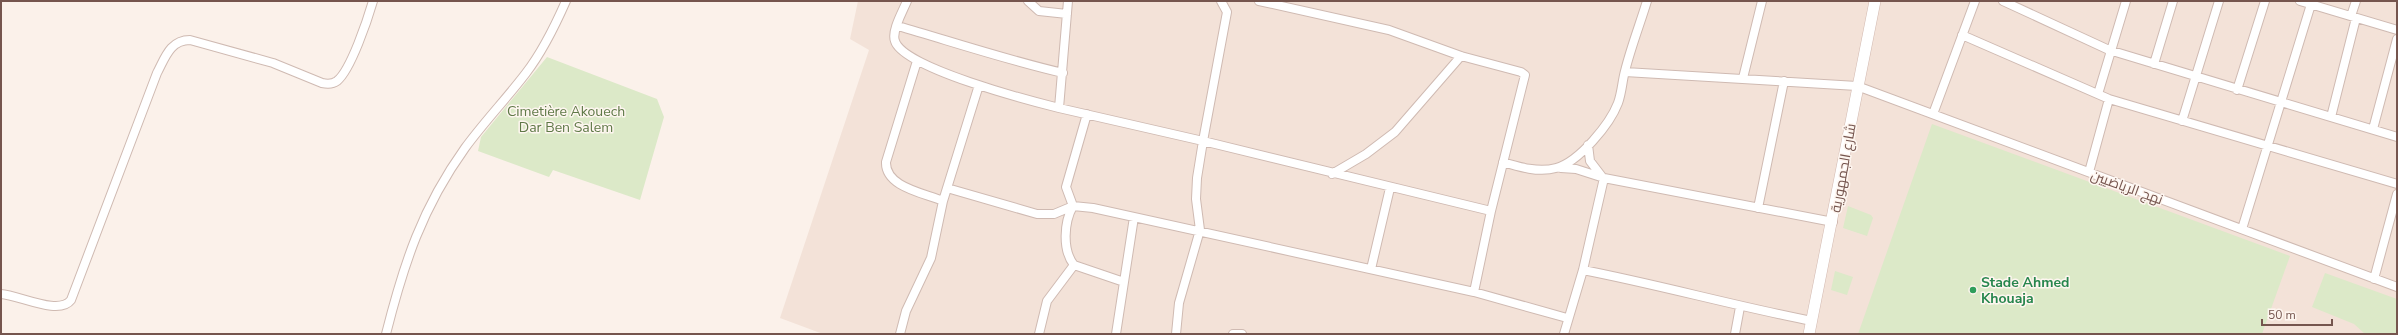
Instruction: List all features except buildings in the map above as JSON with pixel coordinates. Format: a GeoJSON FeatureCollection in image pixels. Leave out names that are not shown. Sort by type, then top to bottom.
{"type":"FeatureCollection","features":[{"type":"Feature","properties":{"kind":"main road","name":"شارع الجمهورية"},"geometry":{"type":"LineString","coordinates":[[1810,334],[1833,222],[1857,86],[1875,1]]}},
{"type":"Feature","properties":{"kind":"street"},"geometry":{"type":"LineString","coordinates":[[1,294],[56,307],[66,305],[71,300],[157,73],[173,45],[179,40],[190,40],[273,63],[322,83],[330,83],[338,80],[346,68],[373,1]]}},
{"type":"Feature","properties":{"kind":"street"},"geometry":{"type":"LineString","coordinates":[[386,334],[407,255],[415,235],[441,186],[465,149],[540,53],[566,1]]}},
{"type":"Feature","properties":{"kind":"street"},"geometry":{"type":"LineString","coordinates":[[907,1],[898,26],[895,42],[904,54],[917,61],[979,85],[1059,108],[1203,141],[1332,174],[1491,211]]}},
{"type":"Feature","properties":{"kind":"street"},"geometry":{"type":"LineString","coordinates":[[1028,1],[1039,11],[1067,14]]}},
{"type":"Feature","properties":{"kind":"street"},"geometry":{"type":"LineString","coordinates":[[1059,108],[1068,1]]}},
{"type":"Feature","properties":{"kind":"street"},"geometry":{"type":"LineString","coordinates":[[1176,334],[1179,303],[1200,230],[1196,198],[1197,178],[1227,12],[1222,1]]}},
{"type":"Feature","properties":{"kind":"street"},"geometry":{"type":"LineString","coordinates":[[1260,1],[1389,30],[1461,56],[1521,72],[1525,76],[1491,211],[1474,292]]}},
{"type":"Feature","properties":{"kind":"street"},"geometry":{"type":"LineString","coordinates":[[1556,168],[1576,157],[1588,145],[1618,104],[1625,72],[1647,1]]}},
{"type":"Feature","properties":{"kind":"street"},"geometry":{"type":"LineString","coordinates":[[1743,78],[1762,1]]}},
{"type":"Feature","properties":{"kind":"street"},"geometry":{"type":"LineString","coordinates":[[1933,114],[1975,1]]}},
{"type":"Feature","properties":{"kind":"street"},"geometry":{"type":"LineString","coordinates":[[2003,1],[2109,50],[2280,103],[2397,137]]}},
{"type":"Feature","properties":{"kind":"street"},"geometry":{"type":"LineString","coordinates":[[2098,94],[2109,50],[2125,1]]}},
{"type":"Feature","properties":{"kind":"street"},"geometry":{"type":"LineString","coordinates":[[2154,64],[2173,1]]}},
{"type":"Feature","properties":{"kind":"street"},"geometry":{"type":"LineString","coordinates":[[2182,121],[2219,1]]}},
{"type":"Feature","properties":{"kind":"street"},"geometry":{"type":"LineString","coordinates":[[2237,90],[2265,1]]}},
{"type":"Feature","properties":{"kind":"street"},"geometry":{"type":"LineString","coordinates":[[2300,1],[2311,3],[2397,30]]}},
{"type":"Feature","properties":{"kind":"street"},"geometry":{"type":"LineString","coordinates":[[2331,117],[2354,17],[2356,1]]}},
{"type":"Feature","properties":{"kind":"street"},"geometry":{"type":"LineString","coordinates":[[2242,229],[2311,3]]}},
{"type":"Feature","properties":{"kind":"street"},"geometry":{"type":"LineString","coordinates":[[898,26],[974,48],[1008,60],[1063,73]]}},
{"type":"Feature","properties":{"kind":"street"},"geometry":{"type":"LineString","coordinates":[[1962,35],[2109,99],[2397,184]]}},
{"type":"Feature","properties":{"kind":"street"},"geometry":{"type":"LineString","coordinates":[[2373,129],[2397,39]]}},
{"type":"Feature","properties":{"kind":"street"},"geometry":{"type":"LineString","coordinates":[[1332,174],[1366,154],[1395,132],[1461,56]]}},
{"type":"Feature","properties":{"kind":"street"},"geometry":{"type":"LineString","coordinates":[[917,61],[886,162],[886,171],[893,180],[943,201]]}},
{"type":"Feature","properties":{"kind":"street","name":"نهج الرياضيين"},"geometry":{"type":"LineString","coordinates":[[1625,72],[1857,86],[2397,287]]}},
{"type":"Feature","properties":{"kind":"street"},"geometry":{"type":"LineString","coordinates":[[1758,208],[1784,81]]}},
{"type":"Feature","properties":{"kind":"street"},"geometry":{"type":"LineString","coordinates":[[900,334],[906,311],[927,270],[943,201],[979,85]]}},
{"type":"Feature","properties":{"kind":"street"},"geometry":{"type":"LineString","coordinates":[[2089,172],[2109,99]]}},
{"type":"Feature","properties":{"kind":"street"},"geometry":{"type":"LineString","coordinates":[[1087,114],[1066,187],[1073,206],[1066,229],[1068,251],[1074,265],[1124,282]]}},
{"type":"Feature","properties":{"kind":"street"},"geometry":{"type":"LineString","coordinates":[[1588,145],[1590,160],[1604,178]]}},
{"type":"Feature","properties":{"kind":"street"},"geometry":{"type":"LineString","coordinates":[[1503,162],[1528,169],[1576,169],[1604,178],[1833,222]]}},
{"type":"Feature","properties":{"kind":"street"},"geometry":{"type":"LineString","coordinates":[[1564,334],[1567,318],[1583,270],[1604,178]]}},
{"type":"Feature","properties":{"kind":"street"},"geometry":{"type":"LineString","coordinates":[[947,188],[1037,214],[1054,214],[1073,206],[1200,230],[1474,292],[1567,318]]}},
{"type":"Feature","properties":{"kind":"street"},"geometry":{"type":"LineString","coordinates":[[1371,269],[1390,188]]}},
{"type":"Feature","properties":{"kind":"street"},"geometry":{"type":"LineString","coordinates":[[2374,279],[2397,194]]}},
{"type":"Feature","properties":{"kind":"street"},"geometry":{"type":"LineString","coordinates":[[1116,334],[1134,217]]}},
{"type":"Feature","properties":{"kind":"street"},"geometry":{"type":"LineString","coordinates":[[1039,334],[1045,306],[1074,265]]}},
{"type":"Feature","properties":{"kind":"street"},"geometry":{"type":"LineString","coordinates":[[1583,270],[1662,286],[1740,306],[1812,321]]}},
{"type":"Feature","properties":{"kind":"street"},"geometry":{"type":"LineString","coordinates":[[1735,334],[1740,306]]}},
{"type":"Feature","properties":{"kind":"street"},"geometry":{"type":"LineString","coordinates":[[1233,334],[1242,334]]}},
{"type":"Feature","properties":{"kind":"shaded area"},"geometry":{"type":"Polygon","coordinates":[[[858,1],[2397,1],[2397,334],[823,334],[780,318],[869,50],[850,39],[858,1]]]}},
{"type":"Feature","properties":{"kind":"green space","name":"Cimetière Akouech Dar Ben Salem"},"geometry":{"type":"Polygon","coordinates":[[[547,57],[657,99],[664,117],[640,200],[553,170],[549,177],[478,151],[481,137],[547,57]]]}},
{"type":"Feature","properties":{"kind":"green space"},"geometry":{"type":"Polygon","coordinates":[[[1932,124],[2290,256],[2262,334],[1858,334],[1932,124]]]}},
{"type":"Feature","properties":{"kind":"green space"},"geometry":{"type":"Polygon","coordinates":[[[1848,206],[1871,215],[1873,218],[1867,236],[1843,228],[1848,206]]]}},
{"type":"Feature","properties":{"kind":"green space"},"geometry":{"type":"Polygon","coordinates":[[[1835,271],[1853,277],[1847,295],[1831,290],[1835,271]]]}},
{"type":"Feature","properties":{"kind":"green space"},"geometry":{"type":"Polygon","coordinates":[[[2325,273],[2397,299],[2397,334],[2365,334],[2354,324],[2312,307],[2325,273]]]}},
{"type":"Feature","properties":{"kind":"place","name":"Stade Ahmed Khouaja"},"geometry":{"type":"Point","coordinates":[1973,290]}}]}
